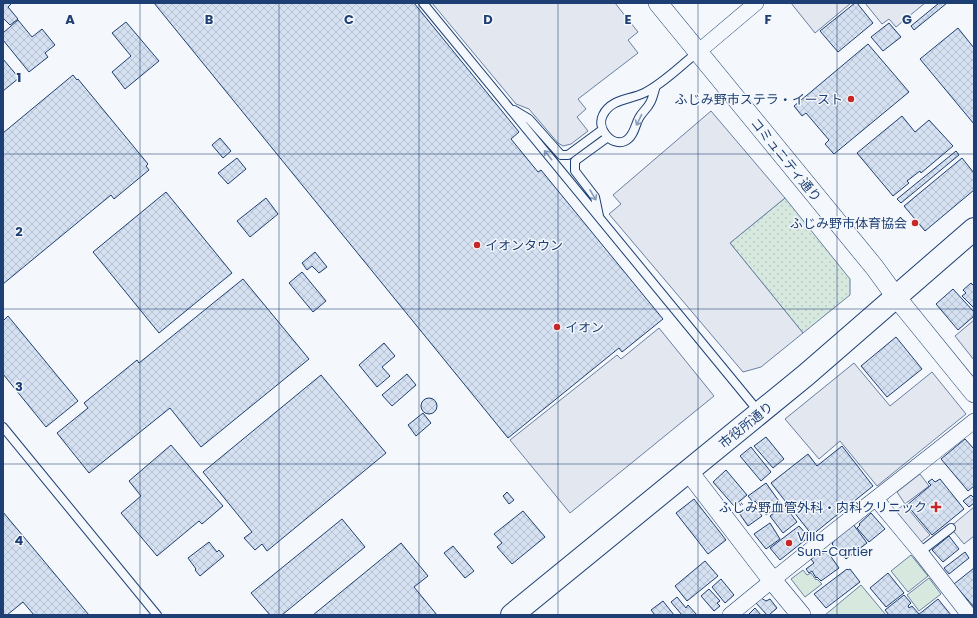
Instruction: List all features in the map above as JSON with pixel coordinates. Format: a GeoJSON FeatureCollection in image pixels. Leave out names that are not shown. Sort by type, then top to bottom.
{"type":"FeatureCollection","features":[{"type":"Feature","properties":{"kind":"main road","name":"市役所通り"},"geometry":{"type":"LineString","coordinates":[[512,615],[760,414],[974,229]]}},
{"type":"Feature","properties":{"kind":"street","name":"コミュニティ通り"},"geometry":{"type":"LineString","coordinates":[[658,3],[870,262],[896,297],[974,392]]}},
{"type":"Feature","properties":{"kind":"street"},"geometry":{"type":"LineString","coordinates":[[698,52],[756,3]]}},
{"type":"Feature","properties":{"kind":"street"},"geometry":{"type":"LineString","coordinates":[[730,615],[772,580],[974,421]]}},
{"type":"Feature","properties":{"kind":"street"},"geometry":{"type":"LineString","coordinates":[[689,472],[772,580],[801,615]]}},
{"type":"Feature","properties":{"kind":"street"},"geometry":{"type":"LineString","coordinates":[[876,499],[969,615]]}},
{"type":"Feature","properties":{"kind":"lane"},"geometry":{"type":"LineString","coordinates":[[423,3],[760,414]]}},
{"type":"Feature","properties":{"kind":"lane"},"geometry":{"type":"LineString","coordinates":[[656,86],[651,103],[639,117],[633,134],[626,141],[620,142],[614,141],[608,137],[602,130],[601,118],[612,104],[644,93],[656,86],[698,52]]}},
{"type":"Feature","properties":{"kind":"lane"},"geometry":{"type":"LineString","coordinates":[[509,108],[529,119],[561,155],[568,155],[602,130]]}},
{"type":"Feature","properties":{"kind":"lane"},"geometry":{"type":"LineString","coordinates":[[600,218],[595,197],[575,171],[574,161],[608,137]]}},
{"type":"Feature","properties":{"kind":"lane"},"geometry":{"type":"LineString","coordinates":[[563,155],[563,167],[579,185],[588,204]]}},
{"type":"Feature","properties":{"kind":"lane"},"geometry":{"type":"LineString","coordinates":[[3,427],[157,615]]}},
{"type":"Feature","properties":{"kind":"lane"},"geometry":{"type":"LineString","coordinates":[[920,552],[951,528]]}},
{"type":"Feature","properties":{"kind":"shaded area"},"geometry":{"type":"Polygon","coordinates":[[[432,3],[615,3],[638,32],[628,40],[638,53],[578,99],[586,109],[577,117],[588,131],[571,144],[563,146],[558,143],[529,109],[516,104],[432,3]]]}},
{"type":"Feature","properties":{"kind":"shaded area"},"geometry":{"type":"Polygon","coordinates":[[[791,3],[851,3],[815,33],[791,3]]]}},
{"type":"Feature","properties":{"kind":"shaded area"},"geometry":{"type":"Polygon","coordinates":[[[865,3],[925,3],[896,27],[889,19],[882,24],[865,3]]]}},
{"type":"Feature","properties":{"kind":"shaded area"},"geometry":{"type":"Polygon","coordinates":[[[711,111],[785,198],[730,243],[803,333],[761,367],[743,372],[609,214],[621,204],[613,195],[711,111]]]}},
{"type":"Feature","properties":{"kind":"shaded area"},"geometry":{"type":"Polygon","coordinates":[[[785,198],[850,279],[850,295],[803,333],[730,243],[785,198]]]}},
{"type":"Feature","properties":{"kind":"shaded area"},"geometry":{"type":"Polygon","coordinates":[[[974,320],[974,360],[955,336],[974,320]]]}},
{"type":"Feature","properties":{"kind":"shaded area"},"geometry":{"type":"Polygon","coordinates":[[[659,328],[714,396],[570,513],[510,440],[617,355],[621,359],[659,328]]]}},
{"type":"Feature","properties":{"kind":"shaded area"},"geometry":{"type":"Polygon","coordinates":[[[854,363],[890,406],[932,372],[966,414],[877,486],[840,441],[819,459],[785,419],[854,363]]]}},
{"type":"Feature","properties":{"kind":"shaded area"},"geometry":{"type":"Polygon","coordinates":[[[920,474],[929,486],[905,504],[897,492],[920,474]]]}},
{"type":"Feature","properties":{"kind":"shaded area"},"geometry":{"type":"Polygon","coordinates":[[[904,504],[930,535],[920,543],[894,513],[904,504]]]}},
{"type":"Feature","properties":{"kind":"shaded area"},"geometry":{"type":"Polygon","coordinates":[[[974,507],[974,536],[964,544],[950,527],[974,507]]]}},
{"type":"Feature","properties":{"kind":"shaded area"},"geometry":{"type":"Polygon","coordinates":[[[911,555],[928,576],[908,592],[891,571],[911,555]]]}},
{"type":"Feature","properties":{"kind":"shaded area"},"geometry":{"type":"Polygon","coordinates":[[[803,570],[807,575],[811,573],[816,580],[817,579],[822,584],[805,597],[791,579],[803,570]]]}},
{"type":"Feature","properties":{"kind":"shaded area"},"geometry":{"type":"Polygon","coordinates":[[[929,578],[941,594],[919,611],[907,595],[929,578]]]}},
{"type":"Feature","properties":{"kind":"shaded area"},"geometry":{"type":"Polygon","coordinates":[[[861,585],[886,615],[825,615],[861,585]]]}},
{"type":"Feature","properties":{"kind":"building"},"geometry":{"type":"Polygon","coordinates":[[[3,3],[12,3],[8,7],[18,19],[10,25],[3,18],[3,3]]]}},
{"type":"Feature","properties":{"kind":"building","name":"イオンタウン"},"geometry":{"type":"Polygon","coordinates":[[[154,3],[414,3],[519,132],[511,139],[538,172],[541,170],[663,319],[622,352],[619,348],[508,438],[154,3]]]}},
{"type":"Feature","properties":{"kind":"building"},"geometry":{"type":"Polygon","coordinates":[[[855,3],[857,3],[873,23],[838,52],[820,31],[855,3]]]}},
{"type":"Feature","properties":{"kind":"building"},"geometry":{"type":"Polygon","coordinates":[[[939,3],[947,3],[914,30],[911,26],[939,3]]]}},
{"type":"Feature","properties":{"kind":"building"},"geometry":{"type":"Polygon","coordinates":[[[18,20],[32,37],[42,29],[55,45],[45,53],[48,57],[29,72],[3,40],[3,33],[18,20]]]}},
{"type":"Feature","properties":{"kind":"building"},"geometry":{"type":"Polygon","coordinates":[[[126,22],[159,61],[125,89],[112,72],[131,56],[112,33],[126,22]]]}},
{"type":"Feature","properties":{"kind":"building"},"geometry":{"type":"Polygon","coordinates":[[[889,23],[901,37],[883,51],[871,37],[889,23]]]}},
{"type":"Feature","properties":{"kind":"building"},"geometry":{"type":"Polygon","coordinates":[[[958,28],[974,48],[974,124],[920,59],[958,28]]]}},
{"type":"Feature","properties":{"kind":"building","name":"ふじみ野市ステラ・イースト"},"geometry":{"type":"Polygon","coordinates":[[[868,44],[909,92],[834,154],[825,144],[829,140],[806,113],[802,116],[794,106],[868,44]]]}},
{"type":"Feature","properties":{"kind":"building"},"geometry":{"type":"Polygon","coordinates":[[[3,59],[19,78],[3,91],[3,59]]]}},
{"type":"Feature","properties":{"kind":"building"},"geometry":{"type":"Polygon","coordinates":[[[73,75],[77,80],[78,79],[148,164],[146,166],[149,170],[114,199],[111,195],[3,284],[3,133],[73,75]]]}},
{"type":"Feature","properties":{"kind":"building"},"geometry":{"type":"Polygon","coordinates":[[[902,116],[915,132],[929,120],[953,146],[921,173],[920,171],[907,181],[909,183],[893,196],[857,153],[902,116]]]}},
{"type":"Feature","properties":{"kind":"building"},"geometry":{"type":"Polygon","coordinates":[[[220,138],[231,151],[223,158],[212,145],[220,138]]]}},
{"type":"Feature","properties":{"kind":"building"},"geometry":{"type":"Polygon","coordinates":[[[956,151],[959,155],[901,203],[897,199],[956,151]]]}},
{"type":"Feature","properties":{"kind":"building"},"geometry":{"type":"Polygon","coordinates":[[[237,158],[246,169],[228,184],[218,173],[237,158]]]}},
{"type":"Feature","properties":{"kind":"building"},"geometry":{"type":"Polygon","coordinates":[[[962,158],[974,173],[974,190],[925,231],[904,206],[962,158]]]}},
{"type":"Feature","properties":{"kind":"building"},"geometry":{"type":"Polygon","coordinates":[[[166,192],[232,273],[159,333],[93,252],[166,192]]]}},
{"type":"Feature","properties":{"kind":"building"},"geometry":{"type":"Polygon","coordinates":[[[266,198],[278,214],[250,237],[237,221],[266,198]]]}},
{"type":"Feature","properties":{"kind":"building"},"geometry":{"type":"Polygon","coordinates":[[[315,252],[327,267],[319,273],[312,266],[307,270],[302,263],[315,252]]]}},
{"type":"Feature","properties":{"kind":"building"},"geometry":{"type":"Polygon","coordinates":[[[302,272],[326,301],[313,312],[289,283],[302,272]]]}},
{"type":"Feature","properties":{"kind":"building"},"geometry":{"type":"Polygon","coordinates":[[[243,279],[309,359],[201,447],[170,408],[89,473],[57,433],[88,408],[84,403],[137,360],[139,363],[243,279]]]}},
{"type":"Feature","properties":{"kind":"building"},"geometry":{"type":"Polygon","coordinates":[[[971,283],[974,286],[974,308],[962,296],[966,293],[963,290],[971,283]]]}},
{"type":"Feature","properties":{"kind":"building"},"geometry":{"type":"Polygon","coordinates":[[[953,289],[974,312],[974,316],[958,330],[936,304],[953,289]]]}},
{"type":"Feature","properties":{"kind":"building"},"geometry":{"type":"Polygon","coordinates":[[[8,316],[78,401],[46,427],[3,374],[3,321],[8,316]]]}},
{"type":"Feature","properties":{"kind":"building"},"geometry":{"type":"Polygon","coordinates":[[[896,337],[922,369],[887,397],[861,366],[896,337]]]}},
{"type":"Feature","properties":{"kind":"building"},"geometry":{"type":"Polygon","coordinates":[[[384,343],[395,356],[382,367],[390,376],[377,387],[359,365],[384,343]]]}},
{"type":"Feature","properties":{"kind":"building"},"geometry":{"type":"Polygon","coordinates":[[[407,374],[416,385],[392,406],[382,395],[407,374]]]}},
{"type":"Feature","properties":{"kind":"building"},"geometry":{"type":"Polygon","coordinates":[[[321,375],[386,453],[267,551],[262,544],[255,550],[244,538],[252,532],[203,472],[321,375]]]}},
{"type":"Feature","properties":{"kind":"building"},"geometry":{"type":"Polygon","coordinates":[[[429,398],[436,403],[437,406],[432,413],[429,414],[422,409],[421,406],[426,399],[429,398]]]}},
{"type":"Feature","properties":{"kind":"building"},"geometry":{"type":"Polygon","coordinates":[[[423,413],[431,423],[416,436],[408,425],[423,413]]]}},
{"type":"Feature","properties":{"kind":"building"},"geometry":{"type":"Polygon","coordinates":[[[766,437],[784,459],[773,468],[754,446],[766,437]]]}},
{"type":"Feature","properties":{"kind":"building"},"geometry":{"type":"Polygon","coordinates":[[[965,439],[974,449],[974,486],[968,491],[941,459],[965,439]]]}},
{"type":"Feature","properties":{"kind":"building"},"geometry":{"type":"Polygon","coordinates":[[[171,445],[223,506],[202,524],[199,521],[157,556],[121,513],[141,496],[129,481],[171,445]]]}},
{"type":"Feature","properties":{"kind":"building"},"geometry":{"type":"Polygon","coordinates":[[[842,446],[873,486],[812,535],[771,483],[808,454],[817,466],[842,446]]]}},
{"type":"Feature","properties":{"kind":"building"},"geometry":{"type":"Polygon","coordinates":[[[751,447],[771,472],[761,481],[740,456],[751,447]]]}},
{"type":"Feature","properties":{"kind":"building"},"geometry":{"type":"Polygon","coordinates":[[[726,470],[747,495],[734,506],[713,482],[726,470]]]}},
{"type":"Feature","properties":{"kind":"building","name":"ふじみ野血管外科・内科クリニック"},"geometry":{"type":"Polygon","coordinates":[[[932,479],[935,482],[940,479],[964,509],[932,535],[907,505],[931,485],[928,482],[932,479]]]}},
{"type":"Feature","properties":{"kind":"building"},"geometry":{"type":"Polygon","coordinates":[[[766,483],[781,504],[766,515],[755,501],[753,502],[748,496],[766,483]]]}},
{"type":"Feature","properties":{"kind":"building"},"geometry":{"type":"Polygon","coordinates":[[[507,492],[514,500],[509,504],[503,496],[507,492]]]}},
{"type":"Feature","properties":{"kind":"building"},"geometry":{"type":"Polygon","coordinates":[[[971,495],[974,498],[974,503],[969,507],[963,501],[971,495]]]}},
{"type":"Feature","properties":{"kind":"building"},"geometry":{"type":"Polygon","coordinates":[[[694,499],[726,540],[708,554],[676,513],[694,499]]]}},
{"type":"Feature","properties":{"kind":"building"},"geometry":{"type":"Polygon","coordinates":[[[753,503],[762,516],[748,526],[739,513],[753,503]]]}},
{"type":"Feature","properties":{"kind":"building"},"geometry":{"type":"Polygon","coordinates":[[[784,505],[797,522],[783,533],[770,516],[784,505]]]}},
{"type":"Feature","properties":{"kind":"building"},"geometry":{"type":"Polygon","coordinates":[[[523,511],[545,537],[512,564],[497,547],[502,543],[494,534],[523,511]]]}},
{"type":"Feature","properties":{"kind":"building"},"geometry":{"type":"Polygon","coordinates":[[[3,512],[89,615],[34,615],[23,602],[7,615],[3,615],[3,512]]]}},
{"type":"Feature","properties":{"kind":"building"},"geometry":{"type":"Polygon","coordinates":[[[871,513],[885,529],[869,542],[857,528],[860,525],[859,524],[871,513]]]}},
{"type":"Feature","properties":{"kind":"building"},"geometry":{"type":"Polygon","coordinates":[[[342,519],[365,547],[282,615],[270,615],[251,593],[342,519]]]}},
{"type":"Feature","properties":{"kind":"building"},"geometry":{"type":"Polygon","coordinates":[[[770,523],[780,539],[766,549],[754,534],[770,523]]]}},
{"type":"Feature","properties":{"kind":"building"},"geometry":{"type":"Polygon","coordinates":[[[853,524],[867,543],[846,559],[832,544],[832,541],[853,524]]]}},
{"type":"Feature","properties":{"kind":"building","name":"Villa Sun-Cartier"},"geometry":{"type":"Polygon","coordinates":[[[799,526],[809,537],[780,560],[770,548],[799,526]]]}},
{"type":"Feature","properties":{"kind":"building"},"geometry":{"type":"Polygon","coordinates":[[[949,536],[959,549],[943,562],[932,550],[949,536]]]}},
{"type":"Feature","properties":{"kind":"building"},"geometry":{"type":"Polygon","coordinates":[[[209,542],[217,552],[219,550],[224,556],[200,576],[188,558],[209,542]]]}},
{"type":"Feature","properties":{"kind":"building"},"geometry":{"type":"Polygon","coordinates":[[[401,543],[428,576],[414,587],[437,615],[313,615],[401,543]]]}},
{"type":"Feature","properties":{"kind":"building"},"geometry":{"type":"Polygon","coordinates":[[[453,546],[474,571],[465,578],[444,553],[453,546]]]}},
{"type":"Feature","properties":{"kind":"building"},"geometry":{"type":"Polygon","coordinates":[[[827,551],[839,568],[821,581],[817,577],[816,578],[812,571],[809,573],[806,569],[814,563],[811,559],[821,552],[823,554],[827,551]]]}},
{"type":"Feature","properties":{"kind":"building"},"geometry":{"type":"Polygon","coordinates":[[[965,552],[969,558],[949,574],[944,568],[965,552]]]}},
{"type":"Feature","properties":{"kind":"building"},"geometry":{"type":"Polygon","coordinates":[[[705,561],[718,576],[687,601],[675,586],[705,561]]]}},
{"type":"Feature","properties":{"kind":"building"},"geometry":{"type":"Polygon","coordinates":[[[974,568],[974,607],[954,584],[974,568]]]}},
{"type":"Feature","properties":{"kind":"building"},"geometry":{"type":"Polygon","coordinates":[[[847,569],[850,569],[860,582],[826,608],[814,594],[847,569]]]}},
{"type":"Feature","properties":{"kind":"building"},"geometry":{"type":"Polygon","coordinates":[[[888,573],[904,593],[886,607],[870,588],[888,573]]]}},
{"type":"Feature","properties":{"kind":"building"},"geometry":{"type":"Polygon","coordinates":[[[721,579],[734,595],[725,603],[712,587],[721,579]]]}},
{"type":"Feature","properties":{"kind":"building"},"geometry":{"type":"Polygon","coordinates":[[[709,589],[720,601],[717,603],[720,606],[714,611],[701,596],[709,589]]]}},
{"type":"Feature","properties":{"kind":"building"},"geometry":{"type":"Polygon","coordinates":[[[904,595],[911,603],[908,606],[909,608],[912,606],[919,614],[889,615],[885,610],[904,595]]]}},
{"type":"Feature","properties":{"kind":"building"},"geometry":{"type":"Polygon","coordinates":[[[677,597],[686,608],[688,605],[697,615],[682,615],[671,602],[677,597]]]}},
{"type":"Feature","properties":{"kind":"building"},"geometry":{"type":"Polygon","coordinates":[[[761,598],[766,601],[770,599],[777,608],[767,615],[756,603],[761,598]]]}},
{"type":"Feature","properties":{"kind":"building"},"geometry":{"type":"Polygon","coordinates":[[[938,599],[951,615],[918,615],[938,599]]]}},
{"type":"Feature","properties":{"kind":"building"},"geometry":{"type":"Polygon","coordinates":[[[663,601],[674,615],[655,615],[651,610],[663,601]]]}},
{"type":"Feature","properties":{"kind":"building"},"geometry":{"type":"Polygon","coordinates":[[[755,608],[761,615],[748,615],[755,608]]]}},
{"type":"Feature","properties":{"kind":"place","name":"ふじみ野市ステラ・イースト"},"geometry":{"type":"Point","coordinates":[851,99]}},
{"type":"Feature","properties":{"kind":"place","name":"ふじみ野市体育協会"},"geometry":{"type":"Point","coordinates":[915,223]}},
{"type":"Feature","properties":{"kind":"place","name":"イオンタウン"},"geometry":{"type":"Point","coordinates":[477,245]}},
{"type":"Feature","properties":{"kind":"place","name":"イオン"},"geometry":{"type":"Point","coordinates":[557,327]}},
{"type":"Feature","properties":{"kind":"place","name":"ふじみ野血管外科・内科クリニック"},"geometry":{"type":"Point","coordinates":[936,507]}},
{"type":"Feature","properties":{"kind":"place","name":"Villa Sun-Cartier"},"geometry":{"type":"Point","coordinates":[789,543]}}]}
